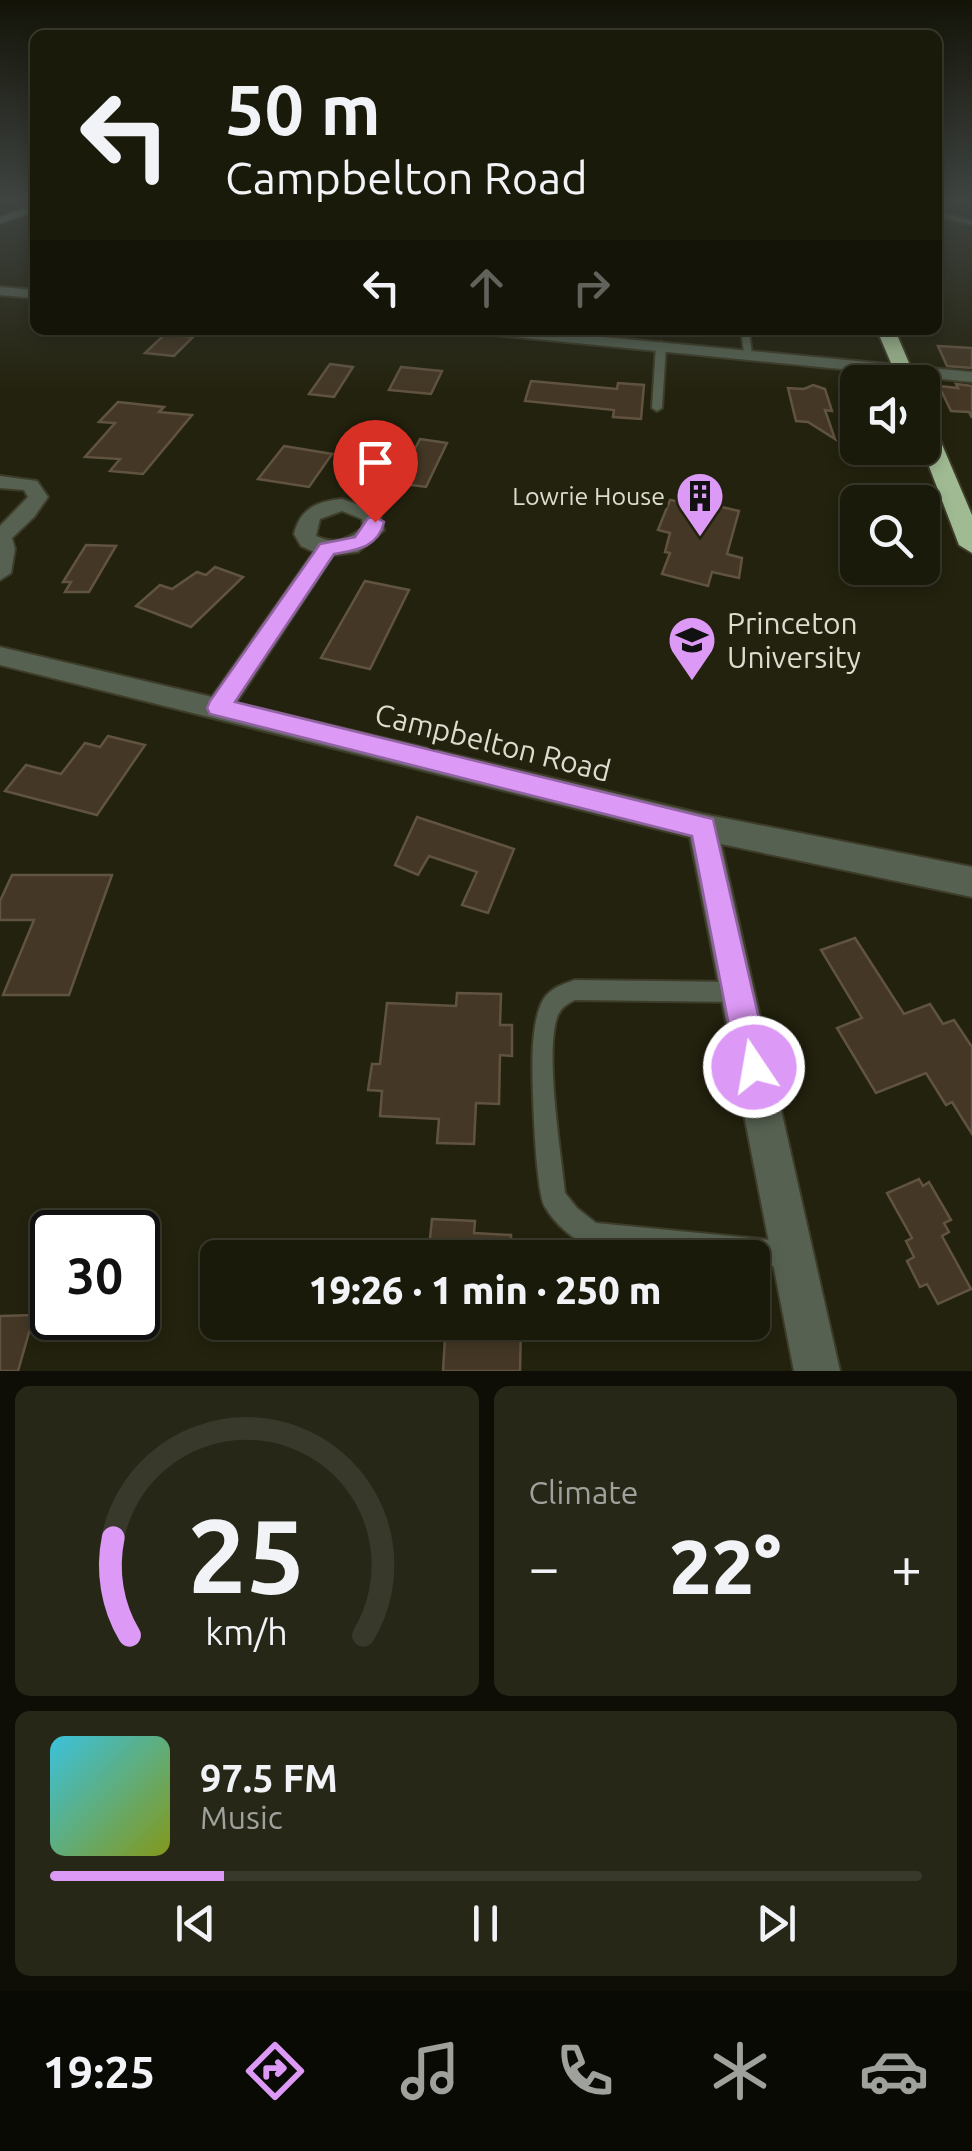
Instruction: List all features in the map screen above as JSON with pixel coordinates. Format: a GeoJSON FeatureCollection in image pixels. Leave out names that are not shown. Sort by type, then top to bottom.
{"type":"FeatureCollection","features":[{"type":"Feature","properties":{"kind":"highway"},"geometry":{"type":"LineString","coordinates":[[888,335],[900,365]]}},
{"type":"Feature","properties":{"kind":"highway"},"geometry":{"type":"LineString","coordinates":[[940,465],[972,545]]}},
{"type":"Feature","properties":{"kind":"street"},"geometry":{"type":"LineString","coordinates":[[0,291],[30,294]]}},
{"type":"Feature","properties":{"kind":"street"},"geometry":{"type":"LineString","coordinates":[[539,335],[749,353],[840,366]]}},
{"type":"Feature","properties":{"kind":"street"},"geometry":{"type":"LineString","coordinates":[[940,376],[972,376]]}},
{"type":"Feature","properties":{"kind":"street"},"geometry":{"type":"LineString","coordinates":[[0,482],[30,485],[38,497],[1,537],[5,549],[0,572]]}},
{"type":"Feature","properties":{"kind":"street"},"geometry":{"type":"LineString","coordinates":[[219,708],[327,549]]}},
{"type":"Feature","properties":{"kind":"street","name":"Campbelton Road"},"geometry":{"type":"LineString","coordinates":[[0,656],[703,827],[972,882]]}},
{"type":"Feature","properties":{"kind":"street"},"geometry":{"type":"LineString","coordinates":[[703,827],[817,1371]]}},
{"type":"Feature","properties":{"kind":"lane"},"geometry":{"type":"LineString","coordinates":[[746,335],[749,353]]}},
{"type":"Feature","properties":{"kind":"lane"},"geometry":{"type":"LineString","coordinates":[[657,408],[660,346]]}},
{"type":"Feature","properties":{"kind":"lane"},"geometry":{"type":"LineString","coordinates":[[738,992],[575,990],[558,997],[548,1011],[544,1050],[554,1198],[568,1217],[591,1235],[793,1256]]}},
{"type":"Feature","properties":{"kind":"building"},"geometry":{"type":"Polygon","coordinates":[[[164,335],[193,337],[174,356],[145,353],[164,335]]]}},
{"type":"Feature","properties":{"kind":"building"},"geometry":{"type":"Polygon","coordinates":[[[938,346],[972,348],[972,368],[947,366],[938,346]]]}},
{"type":"Feature","properties":{"kind":"building"},"geometry":{"type":"Polygon","coordinates":[[[330,364],[353,367],[334,397],[309,394],[330,364]]]}},
{"type":"Feature","properties":{"kind":"building"},"geometry":{"type":"Polygon","coordinates":[[[401,367],[442,371],[431,394],[389,390],[401,367]]]}},
{"type":"Feature","properties":{"kind":"building"},"geometry":{"type":"Polygon","coordinates":[[[531,381],[617,389],[618,383],[644,385],[641,419],[613,417],[614,410],[525,401],[531,381]]]}},
{"type":"Feature","properties":{"kind":"building"},"geometry":{"type":"Polygon","coordinates":[[[956,384],[972,386],[972,418],[969,412],[951,411],[940,386],[958,388],[956,384]]]}},
{"type":"Feature","properties":{"kind":"building"},"geometry":{"type":"Polygon","coordinates":[[[813,385],[825,389],[832,411],[825,410],[835,439],[808,422],[796,421],[788,388],[813,385]]]}},
{"type":"Feature","properties":{"kind":"building"},"geometry":{"type":"Polygon","coordinates":[[[118,402],[164,407],[159,412],[192,415],[143,474],[110,471],[120,459],[85,457],[115,423],[99,422],[118,402]]]}},
{"type":"Feature","properties":{"kind":"building"},"geometry":{"type":"Polygon","coordinates":[[[420,439],[447,443],[426,487],[397,483],[420,439]]]}},
{"type":"Feature","properties":{"kind":"building"},"geometry":{"type":"Polygon","coordinates":[[[284,446],[332,454],[309,487],[258,479],[284,446]]]}},
{"type":"Feature","properties":{"kind":"building","name":"Lowrie House"},"geometry":{"type":"Polygon","coordinates":[[[683,498],[739,511],[727,554],[742,558],[739,578],[712,572],[708,586],[662,574],[670,553],[665,552],[670,533],[658,530],[670,500],[681,502],[683,498]]]}},
{"type":"Feature","properties":{"kind":"building"},"geometry":{"type":"Polygon","coordinates":[[[86,545],[116,546],[89,592],[65,592],[71,582],[63,582],[86,545]]]}},
{"type":"Feature","properties":{"kind":"building"},"geometry":{"type":"Polygon","coordinates":[[[215,567],[243,577],[191,627],[136,606],[160,585],[172,589],[197,572],[206,575],[215,567]]]}},
{"type":"Feature","properties":{"kind":"building"},"geometry":{"type":"Polygon","coordinates":[[[365,581],[409,590],[370,669],[321,658],[365,581]]]}},
{"type":"Feature","properties":{"kind":"building"},"geometry":{"type":"Polygon","coordinates":[[[108,736],[145,745],[97,815],[5,791],[26,765],[61,774],[85,743],[100,747],[108,736]]]}},
{"type":"Feature","properties":{"kind":"building"},"geometry":{"type":"Polygon","coordinates":[[[417,817],[514,849],[488,913],[462,905],[477,872],[429,856],[418,875],[395,865],[417,817]]]}},
{"type":"Feature","properties":{"kind":"building"},"geometry":{"type":"Polygon","coordinates":[[[12,875],[112,875],[69,995],[3,995],[34,920],[0,920],[0,901],[12,875]]]}},
{"type":"Feature","properties":{"kind":"building"},"geometry":{"type":"Polygon","coordinates":[[[855,938],[904,1014],[930,1004],[943,1024],[954,1020],[972,1047],[972,1134],[952,1102],[946,1105],[926,1073],[876,1093],[837,1028],[862,1018],[821,950],[855,938]]]}},
{"type":"Feature","properties":{"kind":"building"},"geometry":{"type":"Polygon","coordinates":[[[457,993],[501,994],[500,1025],[512,1025],[512,1056],[500,1055],[499,1104],[476,1103],[474,1144],[437,1143],[439,1119],[380,1116],[382,1091],[368,1090],[372,1064],[380,1064],[387,1003],[456,1006],[457,993]]]}},
{"type":"Feature","properties":{"kind":"building"},"geometry":{"type":"Polygon","coordinates":[[[919,1179],[923,1186],[929,1182],[951,1220],[944,1223],[949,1232],[942,1236],[971,1289],[938,1304],[927,1284],[920,1287],[907,1261],[914,1257],[906,1241],[912,1238],[887,1193],[919,1179]]]}},
{"type":"Feature","properties":{"kind":"building"},"geometry":{"type":"Polygon","coordinates":[[[432,1219],[475,1221],[474,1233],[511,1235],[511,1240],[430,1240],[432,1219]]]}},
{"type":"Feature","properties":{"kind":"building"},"geometry":{"type":"Polygon","coordinates":[[[30,1315],[18,1371],[0,1371],[0,1316],[30,1315]]]}},
{"type":"Feature","properties":{"kind":"building"},"geometry":{"type":"Polygon","coordinates":[[[445,1340],[521,1340],[520,1371],[443,1371],[445,1340]]]}},
{"type":"Feature","properties":{"kind":"place","name":"Lowrie House"},"geometry":{"type":"Point","coordinates":[700,538]}},
{"type":"Feature","properties":{"kind":"place","name":"Princeton University"},"geometry":{"type":"Point","coordinates":[692,682]}},
{"type":"Feature","properties":{"kind":"route"},"geometry":{"type":"LineString","coordinates":[[375,522],[374,530],[361,542],[327,549],[219,708],[703,827],[754,1067]]}}]}
